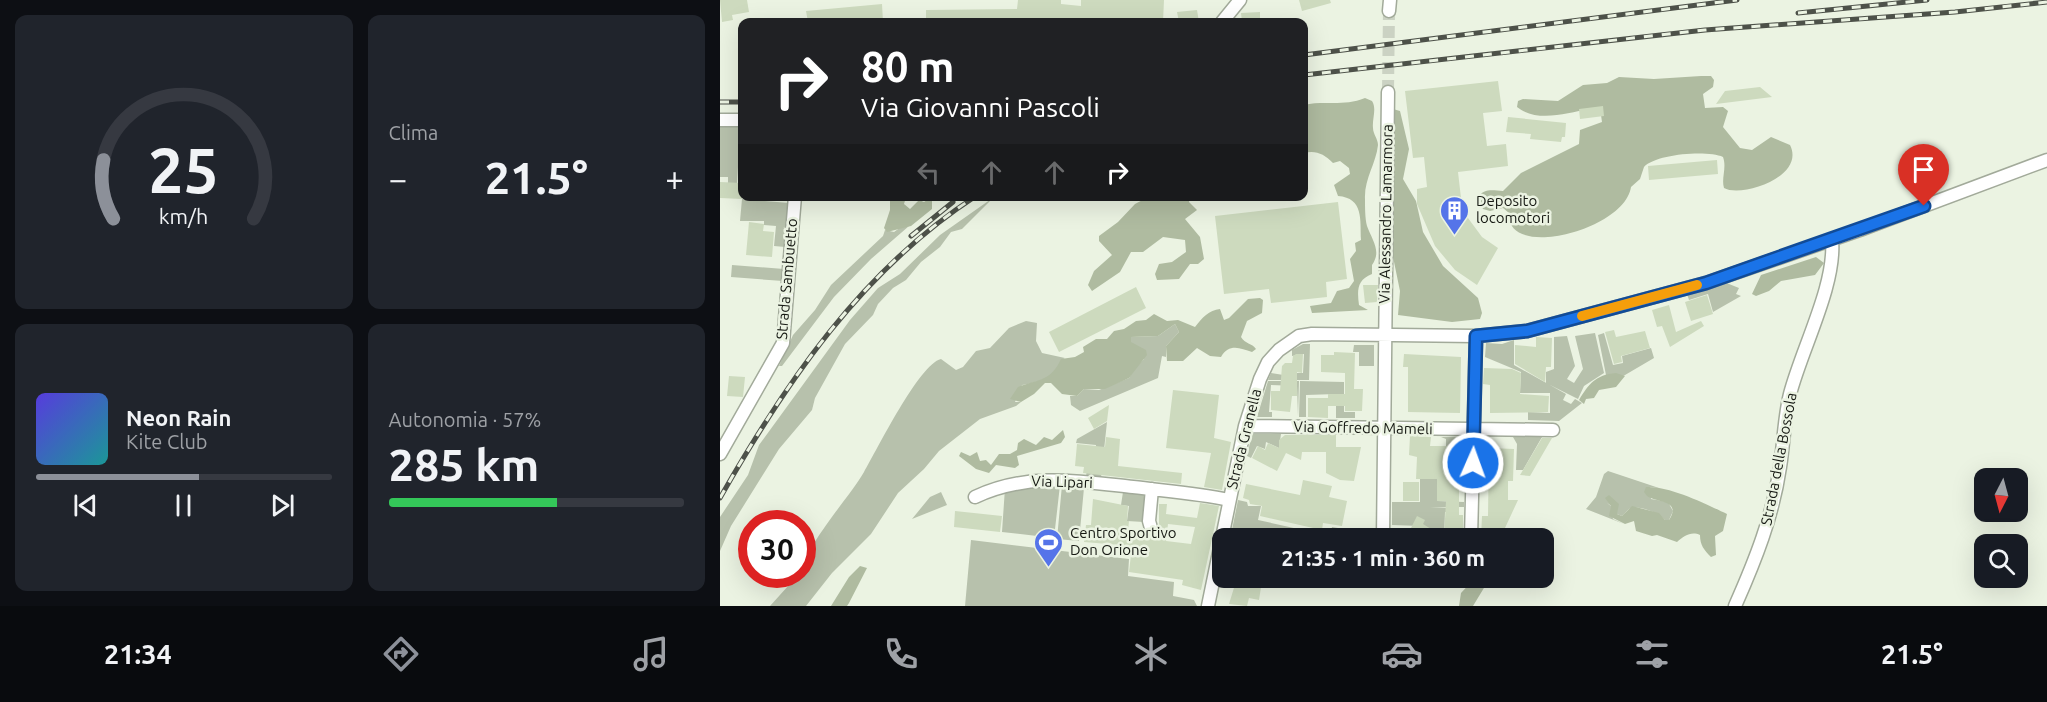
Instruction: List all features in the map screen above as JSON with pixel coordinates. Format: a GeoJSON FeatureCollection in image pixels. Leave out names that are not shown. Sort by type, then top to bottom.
{"type":"FeatureCollection","features":[{"type":"Feature","properties":{"kind":"street"},"geometry":{"type":"LineString","coordinates":[[1225,18],[1240,0]]}},
{"type":"Feature","properties":{"kind":"street","name":"Via Alessandro Lamarmora"},"geometry":{"type":"LineString","coordinates":[[1383,528],[1388,92]]}},
{"type":"Feature","properties":{"kind":"street"},"geometry":{"type":"LineString","coordinates":[[720,120],[738,120]]}},
{"type":"Feature","properties":{"kind":"street","name":"Strada Granella"},"geometry":{"type":"LineString","coordinates":[[1208,606],[1245,426],[1268,362],[1293,340],[1312,334],[1476,336],[1527,331],[1706,283],[1833,240],[2047,160]]}},
{"type":"Feature","properties":{"kind":"street","name":"Strada Sambuetto"},"geometry":{"type":"LineString","coordinates":[[720,454],[783,343],[795,201]]}},
{"type":"Feature","properties":{"kind":"street","name":"Strada della Bossola"},"geometry":{"type":"LineString","coordinates":[[1735,606],[1767,527],[1781,466],[1790,393],[1828,280],[1833,240]]}},
{"type":"Feature","properties":{"kind":"street"},"geometry":{"type":"LineString","coordinates":[[1471,528],[1476,336]]}},
{"type":"Feature","properties":{"kind":"street","name":"Via Goffredo Mameli"},"geometry":{"type":"LineString","coordinates":[[1245,426],[1553,430]]}},
{"type":"Feature","properties":{"kind":"street","name":"Via Lipari"},"geometry":{"type":"LineString","coordinates":[[975,496],[1009,483],[1047,479],[1152,489],[1229,500]]}},
{"type":"Feature","properties":{"kind":"street"},"geometry":{"type":"LineString","coordinates":[[1151,528],[1149,521],[1152,489]]}},
{"type":"Feature","properties":{"kind":"green space"},"geometry":{"type":"Polygon","coordinates":[[[1711,76],[1714,80],[1713,87],[1703,94],[1705,108],[1723,107],[1728,111],[1723,127],[1740,148],[1752,150],[1771,137],[1790,145],[1792,156],[1789,167],[1781,175],[1757,187],[1732,190],[1724,188],[1723,157],[1706,154],[1670,156],[1644,167],[1640,179],[1631,187],[1624,202],[1609,216],[1589,227],[1566,234],[1544,237],[1526,235],[1513,227],[1509,213],[1503,208],[1490,211],[1483,209],[1477,198],[1482,193],[1488,190],[1503,191],[1521,173],[1579,144],[1580,130],[1602,122],[1601,115],[1589,109],[1552,116],[1534,115],[1517,107],[1518,101],[1523,99],[1558,101],[1583,85],[1607,83],[1619,77],[1654,79],[1711,76]]]}},
{"type":"Feature","properties":{"kind":"green space"},"geometry":{"type":"Polygon","coordinates":[[[1365,98],[1372,101],[1373,130],[1378,145],[1365,192],[1366,223],[1376,255],[1372,265],[1372,274],[1363,279],[1358,290],[1359,305],[1368,310],[1312,313],[1310,306],[1331,303],[1337,291],[1349,288],[1354,281],[1350,259],[1356,251],[1355,243],[1361,240],[1361,225],[1356,206],[1352,201],[1338,196],[1334,185],[1350,174],[1349,168],[1340,161],[1333,163],[1320,154],[1308,152],[1308,104],[1357,101],[1365,98]]]}},
{"type":"Feature","properties":{"kind":"green space"},"geometry":{"type":"Polygon","coordinates":[[[1393,109],[1400,111],[1409,149],[1403,179],[1416,201],[1423,232],[1443,266],[1478,298],[1482,313],[1480,319],[1452,322],[1398,315],[1400,291],[1392,252],[1393,109]]]}},
{"type":"Feature","properties":{"kind":"green space"},"geometry":{"type":"Polygon","coordinates":[[[720,125],[738,126],[737,183],[728,183],[728,177],[720,177],[720,125]]]}},
{"type":"Feature","properties":{"kind":"green space"},"geometry":{"type":"Polygon","coordinates":[[[742,201],[789,203],[787,227],[783,227],[787,228],[785,247],[774,246],[776,226],[764,225],[764,221],[740,221],[742,201]]]}},
{"type":"Feature","properties":{"kind":"green space"},"geometry":{"type":"Polygon","coordinates":[[[890,201],[905,201],[904,204],[910,209],[918,201],[932,201],[932,209],[911,226],[887,232],[884,228],[890,210],[890,201]]]}},
{"type":"Feature","properties":{"kind":"green space"},"geometry":{"type":"Polygon","coordinates":[[[990,201],[962,229],[951,232],[940,247],[921,262],[906,280],[893,288],[878,304],[873,315],[845,344],[815,398],[812,410],[779,449],[741,510],[738,510],[738,515],[720,551],[720,517],[748,475],[759,445],[850,320],[878,288],[900,274],[940,235],[990,201]]]}},
{"type":"Feature","properties":{"kind":"green space"},"geometry":{"type":"Polygon","coordinates":[[[1141,201],[1189,201],[1197,210],[1185,219],[1200,237],[1204,259],[1198,264],[1190,264],[1179,279],[1157,280],[1155,274],[1159,264],[1172,262],[1186,252],[1185,240],[1163,237],[1143,252],[1131,252],[1120,272],[1092,291],[1088,285],[1094,271],[1112,255],[1099,241],[1099,236],[1118,222],[1141,201]]]}},
{"type":"Feature","properties":{"kind":"green space"},"geometry":{"type":"Polygon","coordinates":[[[909,226],[871,259],[834,297],[782,366],[779,366],[793,335],[815,310],[831,285],[883,236],[885,230],[894,232],[901,227],[909,226]]]}},
{"type":"Feature","properties":{"kind":"green space"},"geometry":{"type":"Polygon","coordinates":[[[1816,257],[1824,263],[1815,275],[1781,281],[1769,291],[1756,296],[1752,294],[1761,275],[1816,257]]]}},
{"type":"Feature","properties":{"kind":"green space"},"geometry":{"type":"Polygon","coordinates":[[[732,265],[784,269],[783,281],[731,277],[732,265]]]}},
{"type":"Feature","properties":{"kind":"green space"},"geometry":{"type":"Polygon","coordinates":[[[1724,282],[1739,288],[1736,294],[1741,296],[1713,312],[1708,294],[1689,300],[1687,294],[1724,282]]]}},
{"type":"Feature","properties":{"kind":"green space"},"geometry":{"type":"Polygon","coordinates":[[[1248,299],[1263,300],[1262,313],[1247,321],[1241,337],[1256,349],[1252,352],[1231,348],[1221,357],[1210,356],[1197,348],[1183,361],[1167,361],[1166,346],[1179,332],[1175,324],[1158,336],[1131,337],[1131,342],[1146,350],[1147,355],[1129,378],[1105,389],[1084,389],[1077,396],[1062,394],[1051,383],[1045,383],[1021,402],[1010,399],[1018,387],[1053,372],[1061,359],[1075,357],[1084,352],[1083,347],[1096,339],[1107,339],[1114,331],[1124,329],[1136,321],[1146,320],[1154,314],[1167,321],[1178,320],[1195,327],[1212,311],[1220,309],[1224,320],[1248,299]]]}},
{"type":"Feature","properties":{"kind":"green space"},"geometry":{"type":"Polygon","coordinates":[[[1026,321],[1037,323],[1036,341],[1042,353],[1065,358],[1056,371],[1043,379],[1022,385],[1015,402],[1021,402],[1016,406],[980,419],[939,451],[924,469],[898,493],[871,534],[832,573],[806,606],[770,606],[786,588],[816,588],[816,540],[864,472],[910,391],[932,364],[941,359],[956,370],[963,367],[976,351],[990,348],[1009,328],[1026,321]]]}},
{"type":"Feature","properties":{"kind":"green space"},"geometry":{"type":"Polygon","coordinates":[[[1175,324],[1179,332],[1166,346],[1166,357],[1162,356],[1158,378],[1080,411],[1071,405],[1070,396],[1077,396],[1084,389],[1099,390],[1129,378],[1144,359],[1130,342],[1131,337],[1158,336],[1175,324]]]}},
{"type":"Feature","properties":{"kind":"green space"},"geometry":{"type":"Polygon","coordinates":[[[1595,333],[1604,373],[1584,386],[1578,399],[1546,383],[1546,372],[1554,369],[1554,337],[1567,336],[1575,366],[1567,379],[1574,383],[1583,369],[1575,336],[1595,333]]]}},
{"type":"Feature","properties":{"kind":"green space"},"geometry":{"type":"Polygon","coordinates":[[[1604,333],[1613,365],[1623,363],[1622,356],[1651,348],[1654,358],[1608,385],[1598,335],[1604,333]]]}},
{"type":"Feature","properties":{"kind":"green space"},"geometry":{"type":"Polygon","coordinates":[[[1514,340],[1514,365],[1566,394],[1563,400],[1571,404],[1575,399],[1582,403],[1559,421],[1528,420],[1528,412],[1550,413],[1550,393],[1520,393],[1521,372],[1485,357],[1486,343],[1502,344],[1514,340]]]}},
{"type":"Feature","properties":{"kind":"green space"},"geometry":{"type":"Polygon","coordinates":[[[1303,344],[1310,344],[1309,380],[1268,380],[1271,373],[1296,377],[1297,373],[1303,373],[1304,354],[1292,356],[1292,350],[1303,344]]]}},
{"type":"Feature","properties":{"kind":"green space"},"geometry":{"type":"Polygon","coordinates":[[[1354,345],[1374,345],[1374,366],[1359,366],[1359,352],[1353,352],[1354,345]]]}},
{"type":"Feature","properties":{"kind":"green space"},"geometry":{"type":"Polygon","coordinates":[[[1616,373],[1625,376],[1616,387],[1599,390],[1594,398],[1586,399],[1584,404],[1579,400],[1593,381],[1616,373]]]}},
{"type":"Feature","properties":{"kind":"green space"},"geometry":{"type":"Polygon","coordinates":[[[1268,381],[1299,381],[1298,417],[1297,386],[1271,385],[1269,412],[1272,412],[1272,417],[1257,417],[1268,381]]]}},
{"type":"Feature","properties":{"kind":"green space"},"geometry":{"type":"Polygon","coordinates":[[[1300,381],[1344,382],[1344,412],[1355,412],[1355,418],[1336,418],[1336,394],[1306,395],[1306,417],[1299,417],[1300,381]]]}},
{"type":"Feature","properties":{"kind":"green space"},"geometry":{"type":"Polygon","coordinates":[[[1107,422],[1101,478],[1086,477],[1087,469],[1094,469],[1096,445],[1076,443],[1077,439],[1107,422]]]}},
{"type":"Feature","properties":{"kind":"green space"},"geometry":{"type":"Polygon","coordinates":[[[1063,430],[1065,437],[1061,443],[1017,456],[1019,465],[1015,468],[996,465],[989,473],[976,469],[959,456],[961,452],[970,456],[977,452],[980,461],[986,460],[991,465],[999,454],[1010,454],[1017,450],[1018,443],[1024,439],[1036,445],[1044,437],[1052,440],[1063,430]]]}},
{"type":"Feature","properties":{"kind":"green space"},"geometry":{"type":"Polygon","coordinates":[[[1252,434],[1281,434],[1279,448],[1266,442],[1265,449],[1257,446],[1251,458],[1247,456],[1252,434]]]}},
{"type":"Feature","properties":{"kind":"green space"},"geometry":{"type":"Polygon","coordinates":[[[1441,437],[1465,437],[1465,484],[1460,489],[1460,480],[1438,479],[1456,466],[1457,446],[1446,446],[1446,439],[1441,437]]]}},
{"type":"Feature","properties":{"kind":"green space"},"geometry":{"type":"Polygon","coordinates":[[[1513,437],[1542,437],[1523,470],[1516,470],[1517,444],[1513,437]]]}},
{"type":"Feature","properties":{"kind":"green space"},"geometry":{"type":"Polygon","coordinates":[[[1608,471],[1659,488],[1650,487],[1651,499],[1668,502],[1673,511],[1669,520],[1638,508],[1629,509],[1622,516],[1617,514],[1617,509],[1607,503],[1611,506],[1613,519],[1624,524],[1586,509],[1596,497],[1604,474],[1608,471]]]}},
{"type":"Feature","properties":{"kind":"green space"},"geometry":{"type":"Polygon","coordinates":[[[1420,474],[1429,474],[1429,479],[1437,479],[1437,501],[1464,502],[1464,507],[1430,507],[1454,508],[1454,512],[1445,512],[1444,528],[1392,525],[1392,502],[1420,502],[1420,474]]]}},
{"type":"Feature","properties":{"kind":"green space"},"geometry":{"type":"Polygon","coordinates":[[[1060,485],[1054,538],[1002,532],[1005,488],[1060,485]]]}},
{"type":"Feature","properties":{"kind":"green space"},"geometry":{"type":"Polygon","coordinates":[[[1062,485],[1084,488],[1079,541],[1057,539],[1062,485]]]}},
{"type":"Feature","properties":{"kind":"green space"},"geometry":{"type":"Polygon","coordinates":[[[1646,487],[1677,492],[1727,514],[1723,531],[1715,536],[1716,555],[1711,557],[1706,552],[1700,535],[1691,534],[1677,542],[1636,531],[1634,521],[1625,524],[1609,516],[1611,506],[1605,498],[1609,495],[1619,504],[1617,514],[1622,516],[1632,506],[1659,513],[1665,520],[1669,520],[1672,514],[1670,505],[1647,496],[1644,492],[1646,487]]]}},
{"type":"Feature","properties":{"kind":"green space"},"geometry":{"type":"Polygon","coordinates":[[[941,492],[947,505],[912,519],[930,497],[941,492]]]}},
{"type":"Feature","properties":{"kind":"green space"},"geometry":{"type":"Polygon","coordinates":[[[1123,492],[1147,494],[1144,522],[1127,521],[1129,506],[1121,505],[1123,492]]]}},
{"type":"Feature","properties":{"kind":"green space"},"geometry":{"type":"Polygon","coordinates":[[[1238,500],[1247,502],[1248,506],[1261,506],[1258,520],[1294,528],[1232,528],[1238,500]]]}},
{"type":"Feature","properties":{"kind":"green space","name":"Centro Sportivo Don Orione"},"geometry":{"type":"Polygon","coordinates":[[[971,540],[1129,559],[1128,576],[1174,582],[1173,596],[1194,600],[1197,606],[965,606],[971,540]]]}},
{"type":"Feature","properties":{"kind":"green space"},"geometry":{"type":"Polygon","coordinates":[[[860,566],[867,568],[847,606],[831,606],[849,577],[860,566]]]}},
{"type":"Feature","properties":{"kind":"green space"},"geometry":{"type":"Polygon","coordinates":[[[1466,588],[1484,588],[1473,606],[1459,606],[1461,593],[1466,588]]]}},
{"type":"Feature","properties":{"kind":"building"},"geometry":{"type":"Polygon","coordinates":[[[720,0],[747,0],[749,12],[732,15],[733,20],[722,22],[720,0]]]}},
{"type":"Feature","properties":{"kind":"building"},"geometry":{"type":"Polygon","coordinates":[[[1018,0],[1061,0],[1061,4],[1081,6],[1081,0],[1164,0],[1163,18],[926,18],[926,10],[1017,9],[1018,0]]]}},
{"type":"Feature","properties":{"kind":"building"},"geometry":{"type":"Polygon","coordinates":[[[1299,0],[1330,0],[1331,3],[1302,11],[1299,0]]]}},
{"type":"Feature","properties":{"kind":"building"},"geometry":{"type":"Polygon","coordinates":[[[882,4],[883,18],[807,18],[806,11],[882,4]]]}},
{"type":"Feature","properties":{"kind":"building"},"geometry":{"type":"Polygon","coordinates":[[[1197,10],[1198,18],[1178,18],[1177,12],[1197,10]]]}},
{"type":"Feature","properties":{"kind":"building"},"geometry":{"type":"Polygon","coordinates":[[[1260,12],[1260,18],[1242,18],[1241,13],[1260,12]]]}},
{"type":"Feature","properties":{"kind":"building"},"geometry":{"type":"Polygon","coordinates":[[[1498,81],[1502,111],[1483,113],[1487,146],[1506,144],[1508,166],[1458,172],[1461,198],[1468,218],[1482,237],[1498,248],[1477,285],[1455,270],[1435,246],[1417,204],[1417,189],[1427,187],[1424,157],[1413,158],[1405,91],[1498,81]]]}},
{"type":"Feature","properties":{"kind":"building"},"geometry":{"type":"Polygon","coordinates":[[[1760,87],[1772,97],[1716,104],[1725,91],[1760,87]]]}},
{"type":"Feature","properties":{"kind":"building"},"geometry":{"type":"Polygon","coordinates":[[[1603,106],[1604,116],[1580,119],[1579,109],[1603,106]]]}},
{"type":"Feature","properties":{"kind":"building"},"geometry":{"type":"Polygon","coordinates":[[[1508,117],[1566,123],[1565,137],[1562,137],[1561,142],[1530,139],[1531,134],[1506,132],[1508,117]]]}},
{"type":"Feature","properties":{"kind":"building"},"geometry":{"type":"Polygon","coordinates":[[[1717,160],[1718,174],[1649,180],[1648,166],[1717,160]]]}},
{"type":"Feature","properties":{"kind":"building"},"geometry":{"type":"Polygon","coordinates":[[[720,182],[738,183],[738,199],[720,198],[720,182]]]}},
{"type":"Feature","properties":{"kind":"building"},"geometry":{"type":"Polygon","coordinates":[[[1338,202],[1347,279],[1326,282],[1327,297],[1271,303],[1269,289],[1224,294],[1215,216],[1338,202]]]}},
{"type":"Feature","properties":{"kind":"building"},"geometry":{"type":"Polygon","coordinates":[[[749,222],[764,224],[763,231],[774,232],[772,257],[746,255],[749,222]]]}},
{"type":"Feature","properties":{"kind":"building"},"geometry":{"type":"Polygon","coordinates":[[[1363,285],[1378,285],[1377,302],[1365,303],[1363,285]]]}},
{"type":"Feature","properties":{"kind":"building"},"geometry":{"type":"Polygon","coordinates":[[[1136,287],[1146,308],[1059,352],[1049,332],[1136,287]]]}},
{"type":"Feature","properties":{"kind":"building"},"geometry":{"type":"Polygon","coordinates":[[[1707,295],[1713,314],[1691,321],[1685,302],[1707,295]]]}},
{"type":"Feature","properties":{"kind":"building"},"geometry":{"type":"Polygon","coordinates":[[[1669,305],[1676,332],[1701,321],[1704,326],[1670,347],[1662,326],[1657,327],[1652,310],[1669,305]]]}},
{"type":"Feature","properties":{"kind":"building"},"geometry":{"type":"Polygon","coordinates":[[[1614,330],[1616,337],[1645,331],[1650,348],[1621,356],[1622,362],[1614,364],[1605,332],[1614,330]]]}},
{"type":"Feature","properties":{"kind":"building"},"geometry":{"type":"Polygon","coordinates":[[[1536,337],[1552,338],[1551,367],[1546,367],[1545,382],[1515,364],[1515,345],[1536,347],[1536,337]]]}},
{"type":"Feature","properties":{"kind":"building"},"geometry":{"type":"Polygon","coordinates":[[[1334,352],[1355,353],[1354,389],[1363,389],[1362,411],[1345,411],[1345,406],[1328,406],[1328,418],[1308,417],[1308,398],[1328,398],[1328,394],[1345,394],[1345,373],[1321,372],[1321,355],[1334,355],[1334,352]]]}},
{"type":"Feature","properties":{"kind":"building"},"geometry":{"type":"Polygon","coordinates":[[[1303,354],[1302,373],[1297,372],[1297,396],[1292,396],[1290,412],[1271,410],[1271,391],[1280,391],[1282,366],[1285,363],[1292,363],[1293,356],[1303,354]]]}},
{"type":"Feature","properties":{"kind":"building"},"geometry":{"type":"Polygon","coordinates":[[[1404,354],[1461,357],[1460,413],[1408,412],[1408,367],[1403,367],[1404,354]]]}},
{"type":"Feature","properties":{"kind":"building"},"geometry":{"type":"Polygon","coordinates":[[[1484,368],[1512,369],[1521,373],[1520,394],[1549,396],[1548,412],[1490,413],[1490,385],[1483,384],[1484,368]]]}},
{"type":"Feature","properties":{"kind":"building"},"geometry":{"type":"Polygon","coordinates":[[[729,376],[745,377],[743,397],[727,396],[729,376]]]}},
{"type":"Feature","properties":{"kind":"building"},"geometry":{"type":"Polygon","coordinates":[[[1173,390],[1219,395],[1214,438],[1231,442],[1222,490],[1204,487],[1211,453],[1166,448],[1173,390]]]}},
{"type":"Feature","properties":{"kind":"building"},"geometry":{"type":"Polygon","coordinates":[[[1109,405],[1107,421],[1094,429],[1088,418],[1109,405]]]}},
{"type":"Feature","properties":{"kind":"building"},"geometry":{"type":"Polygon","coordinates":[[[1285,435],[1336,435],[1336,447],[1361,447],[1354,481],[1340,480],[1326,473],[1326,452],[1302,452],[1301,460],[1286,453],[1277,471],[1252,458],[1258,446],[1265,450],[1268,443],[1279,448],[1279,440],[1285,435]]]}},
{"type":"Feature","properties":{"kind":"building"},"geometry":{"type":"Polygon","coordinates":[[[1410,436],[1431,437],[1430,446],[1456,446],[1456,481],[1459,481],[1459,515],[1463,515],[1463,528],[1444,528],[1446,501],[1437,501],[1437,479],[1416,479],[1417,457],[1409,455],[1410,436]]]}},
{"type":"Feature","properties":{"kind":"building"},"geometry":{"type":"Polygon","coordinates":[[[1106,437],[1120,439],[1118,466],[1182,473],[1181,484],[1083,473],[1084,467],[1075,466],[1077,444],[1105,447],[1106,437]]]}},
{"type":"Feature","properties":{"kind":"building"},"geometry":{"type":"Polygon","coordinates":[[[1542,438],[1552,438],[1530,476],[1520,475],[1542,438]]]}},
{"type":"Feature","properties":{"kind":"building"},"geometry":{"type":"Polygon","coordinates":[[[1489,448],[1514,449],[1513,481],[1508,481],[1508,500],[1518,500],[1505,528],[1481,528],[1482,516],[1488,516],[1489,448]]]}},
{"type":"Feature","properties":{"kind":"building"},"geometry":{"type":"Polygon","coordinates":[[[1303,480],[1332,486],[1329,497],[1347,501],[1342,526],[1323,523],[1322,528],[1313,528],[1260,516],[1262,506],[1250,504],[1249,500],[1243,498],[1246,484],[1300,495],[1303,480]]]}},
{"type":"Feature","properties":{"kind":"building"},"geometry":{"type":"Polygon","coordinates":[[[1403,482],[1419,482],[1419,501],[1403,501],[1403,482]]]}},
{"type":"Feature","properties":{"kind":"building"},"geometry":{"type":"Polygon","coordinates":[[[1093,499],[1128,506],[1128,531],[1132,531],[1131,535],[1154,537],[1159,529],[1159,504],[1167,504],[1166,514],[1197,518],[1200,503],[1219,506],[1214,528],[1212,528],[1212,539],[1201,590],[1182,585],[1183,580],[1129,572],[1132,546],[1084,542],[1086,525],[1091,525],[1093,499]],[[1168,524],[1166,541],[1191,544],[1195,527],[1168,524]]]}},
{"type":"Feature","properties":{"kind":"building"},"geometry":{"type":"Polygon","coordinates":[[[955,511],[1002,516],[1000,532],[954,527],[955,511]]]}},
{"type":"Feature","properties":{"kind":"building"},"geometry":{"type":"Polygon","coordinates":[[[1417,516],[1425,520],[1423,524],[1429,528],[1411,528],[1417,516]]]}},
{"type":"Feature","properties":{"kind":"building"},"geometry":{"type":"Polygon","coordinates":[[[1234,588],[1261,588],[1259,600],[1249,598],[1247,606],[1229,604],[1234,588]]]}},
{"type":"Feature","properties":{"kind":"tunnel"},"geometry":{"type":"LineString","coordinates":[[1388,92],[1389,11]]}},
{"type":"Feature","properties":{"kind":"railway"},"geometry":{"type":"LineString","coordinates":[[1308,54],[1737,0]]}},
{"type":"Feature","properties":{"kind":"railway"},"geometry":{"type":"LineString","coordinates":[[1798,13],[1927,0]]}},
{"type":"Feature","properties":{"kind":"railway"},"geometry":{"type":"LineString","coordinates":[[1308,75],[1705,30],[1955,12],[2047,2]]}},
{"type":"Feature","properties":{"kind":"railway"},"geometry":{"type":"LineString","coordinates":[[720,102],[738,102]]}},
{"type":"Feature","properties":{"kind":"railway"},"geometry":{"type":"LineString","coordinates":[[720,498],[772,412],[830,331],[862,293],[897,258],[935,225],[969,201]]}},
{"type":"Feature","properties":{"kind":"railway"},"geometry":{"type":"LineString","coordinates":[[911,236],[953,202]]}},
{"type":"Feature","properties":{"kind":"slow traffic"},"geometry":{"type":"LineString","coordinates":[[1582,316],[1697,285]]}},
{"type":"Feature","properties":{"kind":"place","name":"Deposito locomotori"},"geometry":{"type":"Point","coordinates":[1455,236]}},
{"type":"Feature","properties":{"kind":"place","name":"Centro Sportivo Don Orione"},"geometry":{"type":"Point","coordinates":[1049,568]}},
{"type":"Feature","properties":{"kind":"route"},"geometry":{"type":"LineString","coordinates":[[1473,463],[1476,336],[1527,331],[1706,283],[1924,206]]}}]}
